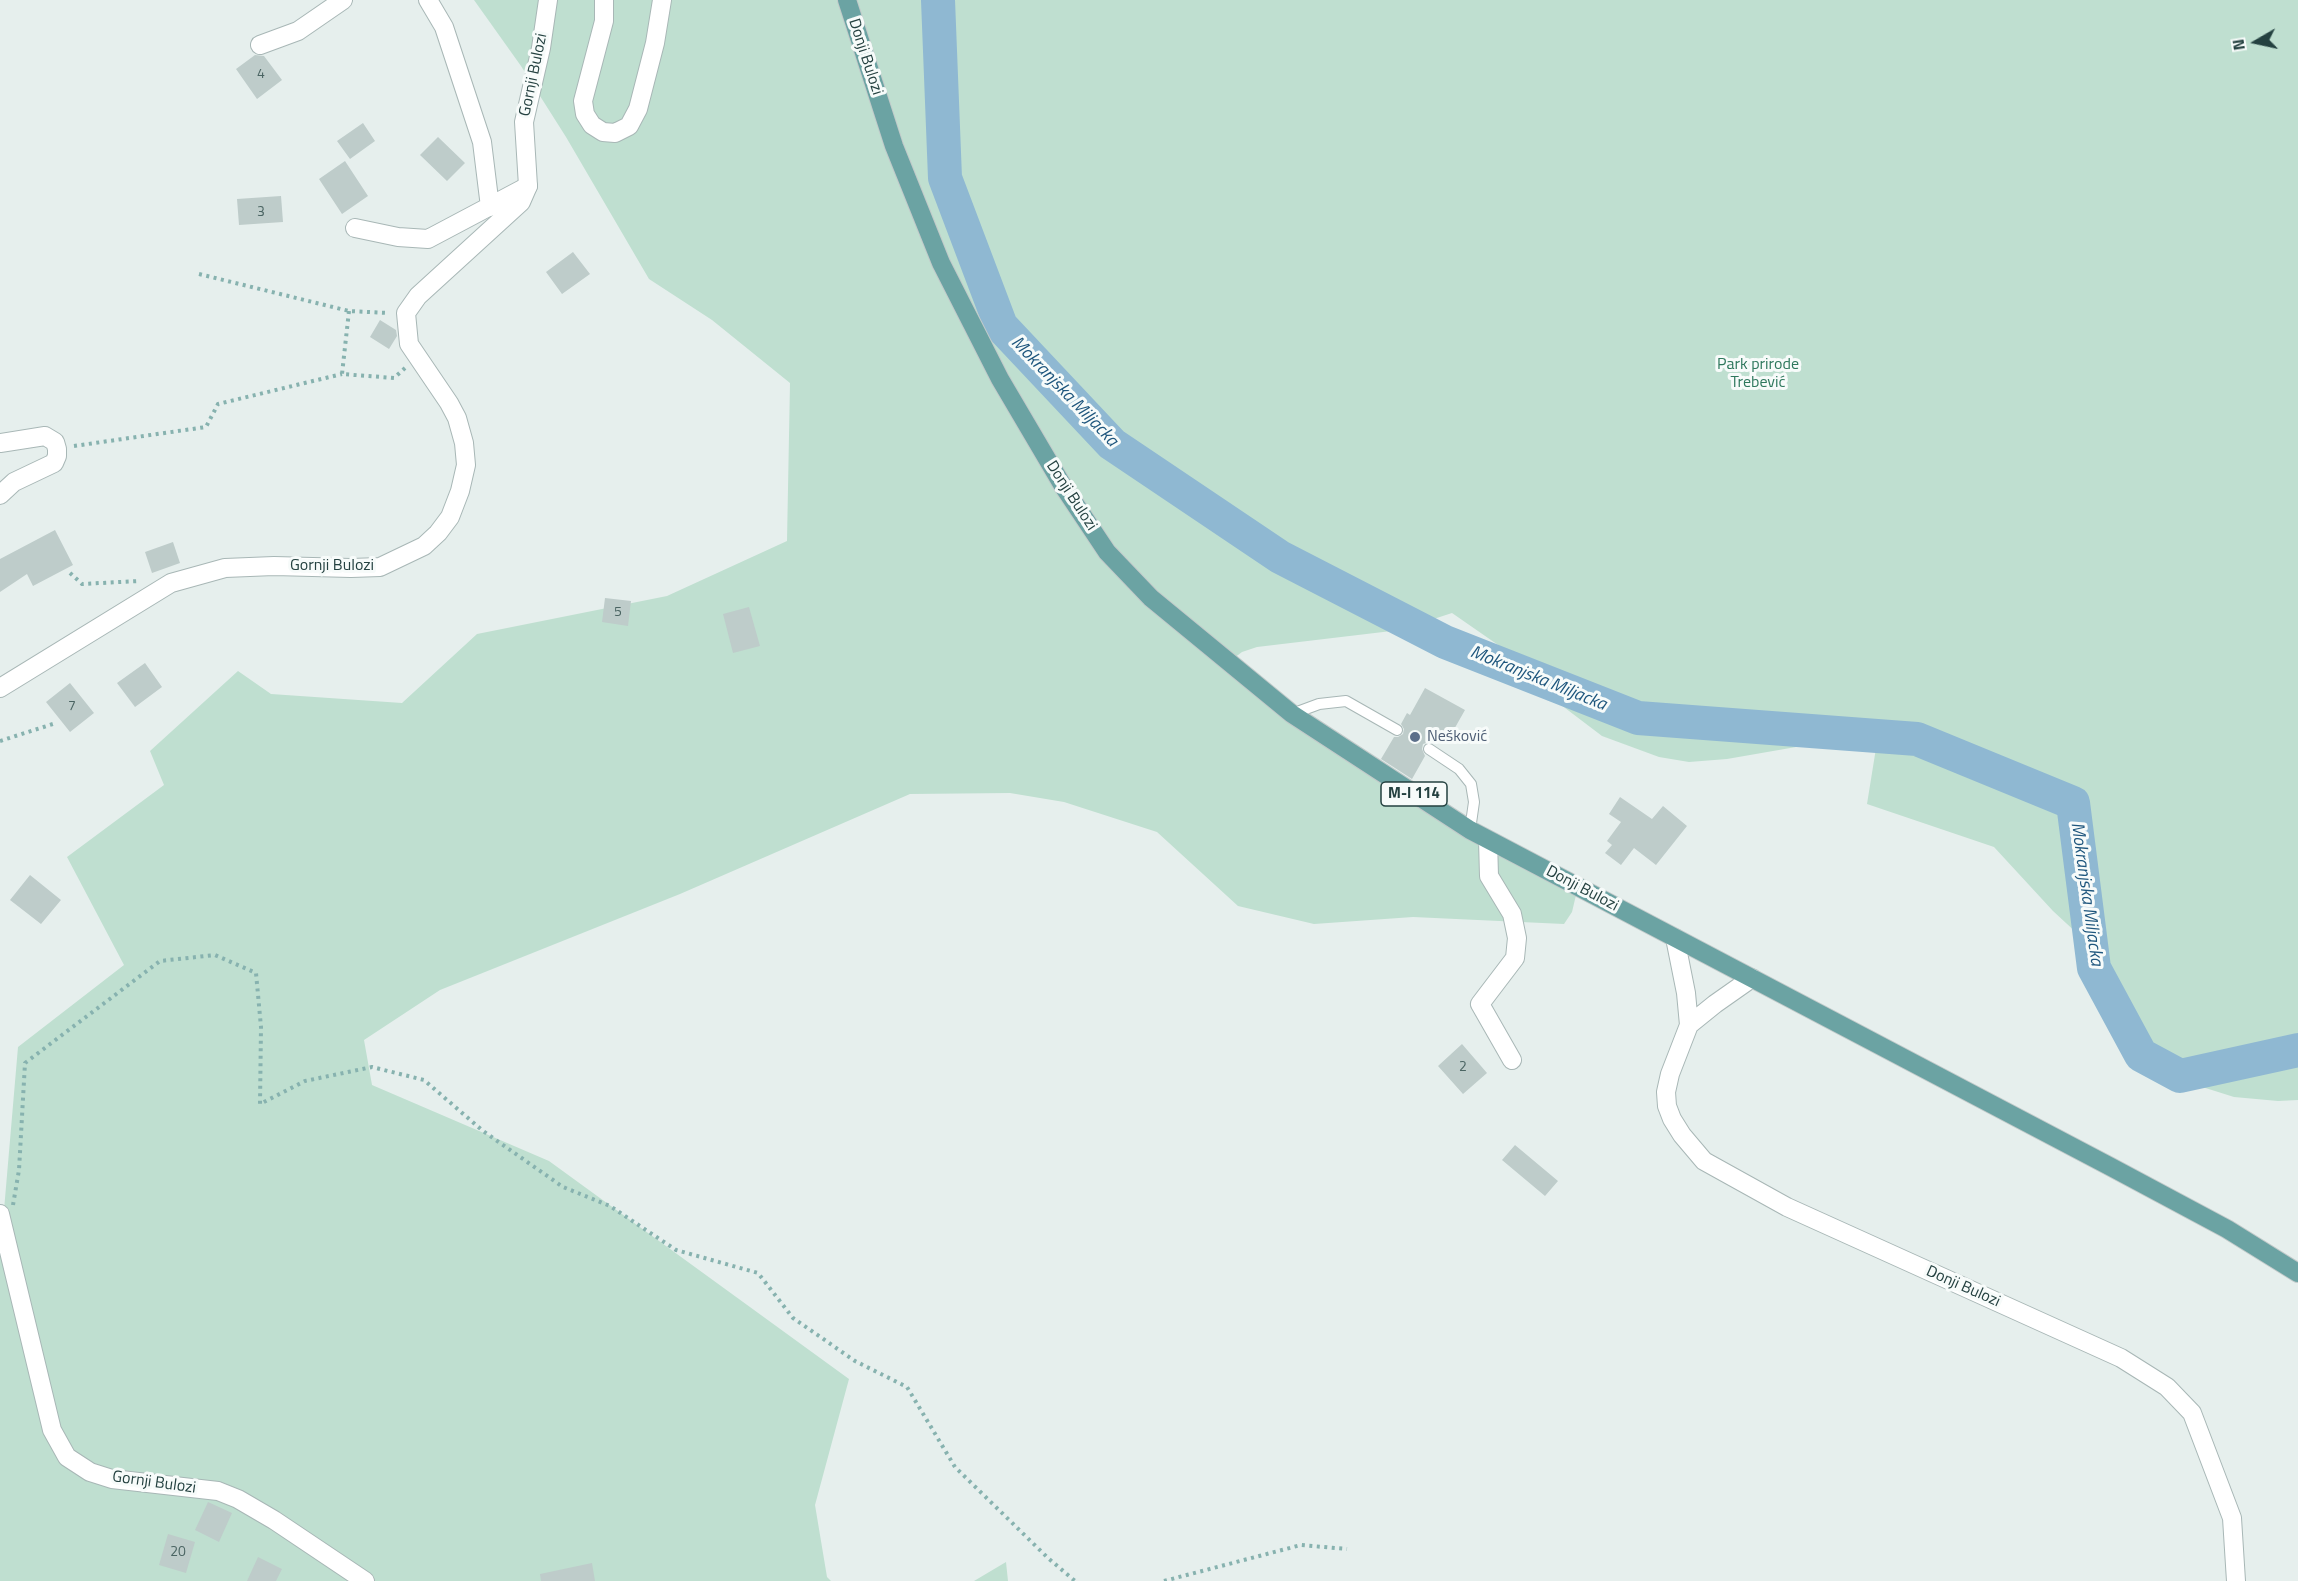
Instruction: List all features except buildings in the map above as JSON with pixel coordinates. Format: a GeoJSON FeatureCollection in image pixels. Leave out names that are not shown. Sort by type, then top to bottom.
{"type":"FeatureCollection","features":[{"type":"Feature","properties":{"kind":"main road","name":"Donji Bulozi"},"geometry":{"type":"LineString","coordinates":[[847,0],[894,146],[941,263],[1000,379],[1063,486],[1107,552],[1150,598],[1292,714],[1470,830],[2206,1218],[2298,1272]]}},
{"type":"Feature","properties":{"kind":"street"},"geometry":{"type":"LineString","coordinates":[[260,45],[298,31],[343,0]]}},
{"type":"Feature","properties":{"kind":"street"},"geometry":{"type":"LineString","coordinates":[[428,0],[444,27],[482,142],[490,207]]}},
{"type":"Feature","properties":{"kind":"street","name":"Gornji Bulozi"},"geometry":{"type":"LineString","coordinates":[[528,186],[524,122],[541,48],[548,0]]}},
{"type":"Feature","properties":{"kind":"street"},"geometry":{"type":"LineString","coordinates":[[604,0],[604,21],[583,101],[585,114],[592,125],[603,132],[615,133],[629,126],[638,109],[655,43],[662,0]]}},
{"type":"Feature","properties":{"kind":"street"},"geometry":{"type":"LineString","coordinates":[[355,228],[398,237],[428,238],[528,186]]}},
{"type":"Feature","properties":{"kind":"street"},"geometry":{"type":"LineString","coordinates":[[406,313],[418,296],[521,202],[528,186]]}},
{"type":"Feature","properties":{"kind":"street","name":"Gornji Bulozi"},"geometry":{"type":"LineString","coordinates":[[0,688],[171,583],[225,568],[380,567],[424,546],[450,517],[460,491],[466,465],[464,443],[457,418],[409,344],[406,313]]}},
{"type":"Feature","properties":{"kind":"street"},"geometry":{"type":"LineString","coordinates":[[0,443],[45,436],[56,442],[57,449],[54,463],[14,483],[0,495]]}},
{"type":"Feature","properties":{"kind":"street"},"geometry":{"type":"LineString","coordinates":[[1488,840],[1489,876],[1512,914],[1517,938],[1515,958],[1480,1005],[1512,1059]]}},
{"type":"Feature","properties":{"kind":"street","name":"Donji Bulozi"},"geometry":{"type":"LineString","coordinates":[[1675,938],[1686,993],[1689,1025],[1670,1074],[1666,1092],[1667,1106],[1682,1135],[1704,1161],[1786,1207],[2121,1358],[2167,1387],[2192,1413],[2232,1518],[2236,1581]]}},
{"type":"Feature","properties":{"kind":"street","name":"Donji Bulozi"},"geometry":{"type":"LineString","coordinates":[[1689,1025],[1752,978]]}},
{"type":"Feature","properties":{"kind":"street","name":"Gornji Bulozi"},"geometry":{"type":"LineString","coordinates":[[6,1213],[52,1430],[67,1457],[90,1472],[112,1479],[218,1491],[228,1495],[274,1520],[365,1581]]}},
{"type":"Feature","properties":{"kind":"lane"},"geometry":{"type":"LineString","coordinates":[[1292,714],[1319,704],[1346,701],[1397,730]]}},
{"type":"Feature","properties":{"kind":"lane"},"geometry":{"type":"LineString","coordinates":[[1429,749],[1460,769],[1471,784],[1474,802],[1470,830]]}},
{"type":"Feature","properties":{"kind":"path"},"geometry":{"type":"LineString","coordinates":[[199,274],[349,311],[406,313]]}},
{"type":"Feature","properties":{"kind":"path"},"geometry":{"type":"LineString","coordinates":[[342,374],[349,311]]}},
{"type":"Feature","properties":{"kind":"path"},"geometry":{"type":"LineString","coordinates":[[57,449],[206,427],[218,404],[342,374],[394,378],[417,358]]}},
{"type":"Feature","properties":{"kind":"path"},"geometry":{"type":"LineString","coordinates":[[70,573],[81,584],[147,580]]}},
{"type":"Feature","properties":{"kind":"path"},"geometry":{"type":"LineString","coordinates":[[0,741],[56,723]]}},
{"type":"Feature","properties":{"kind":"path"},"geometry":{"type":"LineString","coordinates":[[6,1213],[19,1170],[26,1063],[160,961],[215,955],[256,973],[261,1027],[260,1104],[305,1081],[372,1067],[424,1080],[483,1131],[563,1187],[610,1206],[676,1250],[758,1273],[793,1318],[855,1361],[907,1387],[955,1467],[1048,1558],[1075,1581]]}},
{"type":"Feature","properties":{"kind":"path"},"geometry":{"type":"LineString","coordinates":[[1164,1581],[1301,1545],[1347,1549]]}},
{"type":"Feature","properties":{"kind":"green space","name":"Park prirode Trebević"},"geometry":{"type":"Polygon","coordinates":[[[474,0],[2298,0],[2298,1100],[2278,1101],[2234,1097],[2196,1085],[2170,1089],[2149,1071],[2145,1056],[2125,1036],[2112,1015],[2099,979],[2093,948],[2053,911],[1994,847],[1867,804],[1877,742],[1862,739],[1819,743],[1727,759],[1689,762],[1659,757],[1602,736],[1544,692],[1501,647],[1452,613],[1400,630],[1257,647],[1242,652],[1234,658],[1425,799],[1580,878],[1572,912],[1564,924],[1413,917],[1314,924],[1238,906],[1157,832],[1064,802],[1010,793],[910,794],[680,894],[440,990],[364,1040],[372,1085],[549,1161],[849,1379],[815,1505],[827,1577],[831,1581],[0,1581],[0,1216],[4,1210],[18,1047],[124,965],[67,857],[164,785],[150,751],[238,671],[271,694],[402,703],[477,634],[667,596],[787,541],[790,383],[712,320],[649,279],[566,137],[521,66],[474,0]]]}},
{"type":"Feature","properties":{"kind":"green space"},"geometry":{"type":"Polygon","coordinates":[[[1006,1562],[1008,1581],[974,1581],[1006,1562]]]}},
{"type":"Feature","properties":{"kind":"waterway","name":"Mokranjska Miljacka"},"geometry":{"type":"LineString","coordinates":[[938,0],[945,178],[1001,326],[1112,444],[1280,557],[1445,642],[1638,718],[1917,739],[2073,803],[2094,968],[2141,1055],[2180,1076],[2298,1050]]}},
{"type":"Feature","properties":{"kind":"place","name":"Nešković"},"geometry":{"type":"Point","coordinates":[1415,737]}}]}
